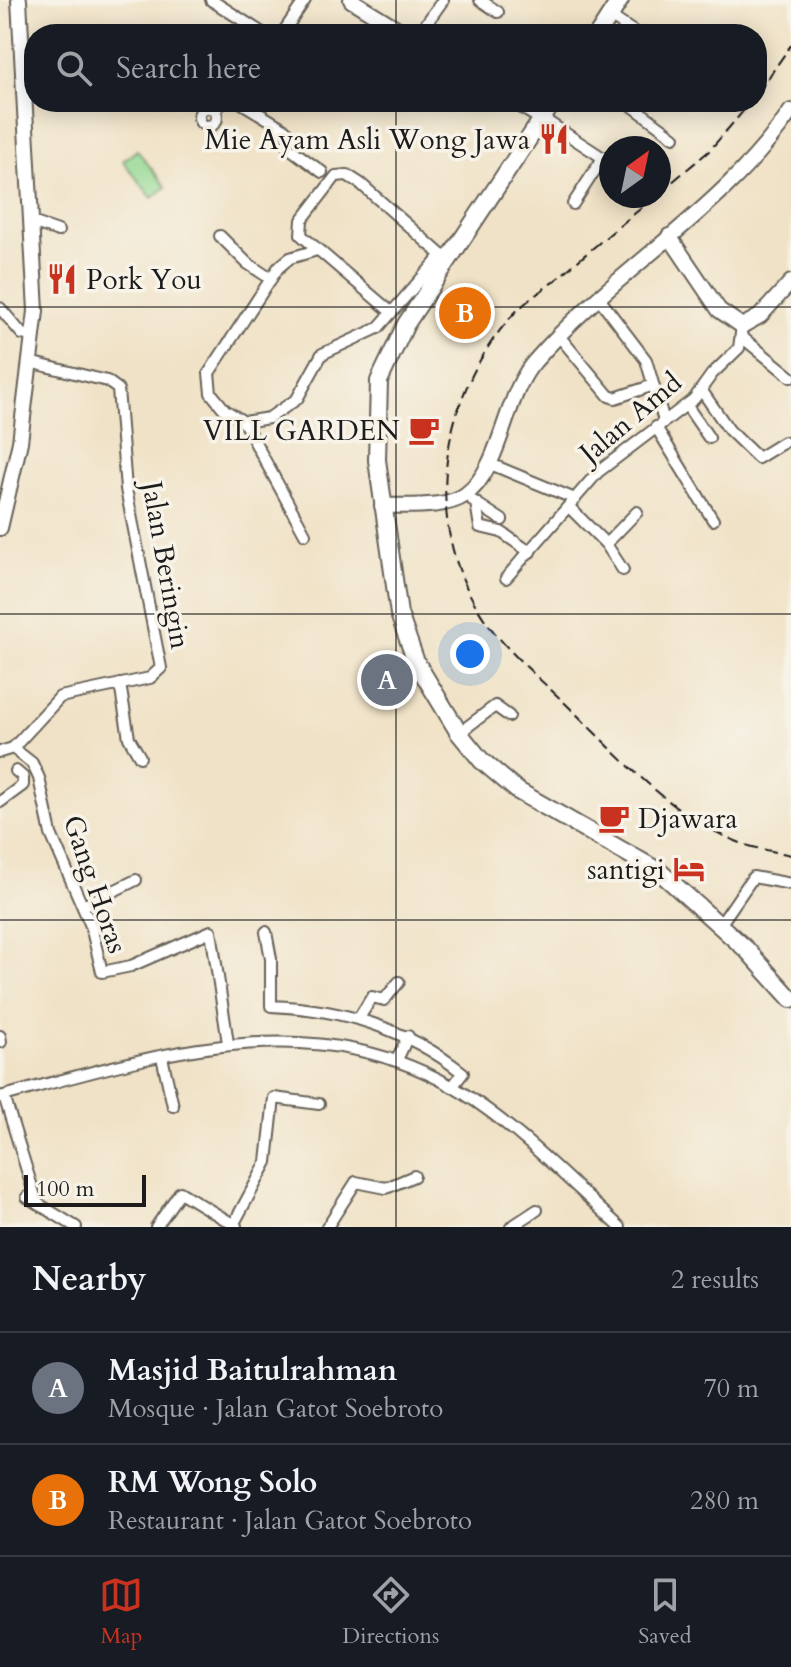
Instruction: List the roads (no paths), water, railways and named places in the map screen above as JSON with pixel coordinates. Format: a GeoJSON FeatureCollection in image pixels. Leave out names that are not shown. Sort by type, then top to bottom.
{"type":"FeatureCollection","features":[{"type":"Feature","properties":{"kind":"main road"},"geometry":{"type":"LineString","coordinates":[[604,24],[614,5]]}},
{"type":"Feature","properties":{"kind":"main road"},"geometry":{"type":"LineString","coordinates":[[546,112],[445,257],[406,324],[379,381],[376,430],[382,506],[399,614],[416,662],[459,733],[507,783],[660,872],[720,925],[791,998]]}},
{"type":"Feature","properties":{"kind":"street"},"geometry":{"type":"LineString","coordinates":[[19,0],[24,85]]}},
{"type":"Feature","properties":{"kind":"street"},"geometry":{"type":"LineString","coordinates":[[211,0],[248,24]]}},
{"type":"Feature","properties":{"kind":"street"},"geometry":{"type":"LineString","coordinates":[[289,24],[305,0]]}},
{"type":"Feature","properties":{"kind":"street"},"geometry":{"type":"LineString","coordinates":[[351,0],[390,24]]}},
{"type":"Feature","properties":{"kind":"street"},"geometry":{"type":"LineString","coordinates":[[426,24],[443,0]]}},
{"type":"Feature","properties":{"kind":"street"},"geometry":{"type":"LineString","coordinates":[[480,0],[498,12]]}},
{"type":"Feature","properties":{"kind":"street"},"geometry":{"type":"LineString","coordinates":[[614,5],[629,24]]}},
{"type":"Feature","properties":{"kind":"street"},"geometry":{"type":"LineString","coordinates":[[530,552],[501,532],[480,527],[470,500],[522,379],[598,297],[741,172],[791,111]]}},
{"type":"Feature","properties":{"kind":"street"},"geometry":{"type":"LineString","coordinates":[[0,528],[20,442],[37,292],[26,112]]}},
{"type":"Feature","properties":{"kind":"street"},"geometry":{"type":"LineString","coordinates":[[257,112],[283,128],[288,133],[288,147],[322,172]]}},
{"type":"Feature","properties":{"kind":"street"},"geometry":{"type":"LineString","coordinates":[[532,112],[599,155]]}},
{"type":"Feature","properties":{"kind":"street"},"geometry":{"type":"LineString","coordinates":[[640,112],[674,137]]}},
{"type":"Feature","properties":{"kind":"street"},"geometry":{"type":"LineString","coordinates":[[573,204],[599,170]]}},
{"type":"Feature","properties":{"kind":"street"},"geometry":{"type":"LineString","coordinates":[[244,422],[269,418],[290,406],[304,389],[322,354],[378,328],[445,257],[361,184],[342,174],[301,222],[301,235],[391,312]]}},
{"type":"Feature","properties":{"kind":"street"},"geometry":{"type":"LineString","coordinates":[[32,222],[58,231]]}},
{"type":"Feature","properties":{"kind":"street"},"geometry":{"type":"LineString","coordinates":[[220,236],[247,263],[271,279]]}},
{"type":"Feature","properties":{"kind":"street"},"geometry":{"type":"LineString","coordinates":[[669,236],[719,310],[791,377]]}},
{"type":"Feature","properties":{"kind":"street"},"geometry":{"type":"LineString","coordinates":[[305,534],[244,422],[218,404],[211,393],[209,373],[271,279],[290,258],[317,250]]}},
{"type":"Feature","properties":{"kind":"street"},"geometry":{"type":"LineString","coordinates":[[742,332],[791,282]]}},
{"type":"Feature","properties":{"kind":"street"},"geometry":{"type":"LineString","coordinates":[[598,297],[646,360],[660,424],[713,520]]}},
{"type":"Feature","properties":{"kind":"street"},"geometry":{"type":"LineString","coordinates":[[0,308],[22,334],[32,336]]}},
{"type":"Feature","properties":{"kind":"street","name":"Jalan Amd"},"geometry":{"type":"LineString","coordinates":[[506,578],[598,472],[687,406],[702,391],[712,374],[739,348],[742,332]]}},
{"type":"Feature","properties":{"kind":"street"},"geometry":{"type":"LineString","coordinates":[[559,336],[609,396],[615,398],[651,386]]}},
{"type":"Feature","properties":{"kind":"street","name":"Jalan Beringin"},"geometry":{"type":"LineString","coordinates":[[13,748],[58,698],[156,675],[161,662],[126,489],[118,389],[107,381],[29,362]]}},
{"type":"Feature","properties":{"kind":"street"},"geometry":{"type":"LineString","coordinates":[[702,391],[729,430],[758,458],[763,458],[784,442]]}},
{"type":"Feature","properties":{"kind":"street"},"geometry":{"type":"LineString","coordinates":[[687,406],[709,438]]}},
{"type":"Feature","properties":{"kind":"street"},"geometry":{"type":"LineString","coordinates":[[488,463],[572,503],[623,570]]}},
{"type":"Feature","properties":{"kind":"street"},"geometry":{"type":"LineString","coordinates":[[382,506],[470,500],[502,520]]}},
{"type":"Feature","properties":{"kind":"street"},"geometry":{"type":"LineString","coordinates":[[606,544],[637,512]]}},
{"type":"Feature","properties":{"kind":"street"},"geometry":{"type":"LineString","coordinates":[[120,684],[129,738],[140,757]]}},
{"type":"Feature","properties":{"kind":"street"},"geometry":{"type":"LineString","coordinates":[[459,733],[495,706],[509,716]]}},
{"type":"Feature","properties":{"kind":"street"},"geometry":{"type":"LineString","coordinates":[[0,752],[13,748]]}},
{"type":"Feature","properties":{"kind":"street","name":"Gang Horas"},"geometry":{"type":"LineString","coordinates":[[13,748],[27,758],[37,773],[51,834],[83,906],[103,973],[131,966],[211,931],[228,1043]]}},
{"type":"Feature","properties":{"kind":"street"},"geometry":{"type":"LineString","coordinates":[[0,802],[23,785],[23,777],[16,771]]}},
{"type":"Feature","properties":{"kind":"street"},"geometry":{"type":"LineString","coordinates":[[720,925],[753,877],[791,884]]}},
{"type":"Feature","properties":{"kind":"street"},"geometry":{"type":"LineString","coordinates":[[83,906],[136,880]]}},
{"type":"Feature","properties":{"kind":"street"},"geometry":{"type":"LineString","coordinates":[[266,932],[271,959],[271,1006],[305,1008],[359,1018],[408,1036],[435,1050],[463,1073],[452,1087]]}},
{"type":"Feature","properties":{"kind":"street"},"geometry":{"type":"LineString","coordinates":[[359,1018],[372,997],[384,1000],[399,982]]}},
{"type":"Feature","properties":{"kind":"street"},"geometry":{"type":"LineString","coordinates":[[397,1060],[408,1036]]}},
{"type":"Feature","properties":{"kind":"street"},"geometry":{"type":"LineString","coordinates":[[76,1227],[32,1200],[2,1097],[228,1043],[331,1045],[397,1060],[452,1087],[502,1122],[620,1227]]}},
{"type":"Feature","properties":{"kind":"street"},"geometry":{"type":"LineString","coordinates":[[162,1057],[173,1106]]}},
{"type":"Feature","properties":{"kind":"street"},"geometry":{"type":"LineString","coordinates":[[156,1227],[180,1192],[234,1226],[267,1162],[274,1098],[319,1104]]}},
{"type":"Feature","properties":{"kind":"street"},"geometry":{"type":"LineString","coordinates":[[334,1224],[356,1182],[386,1188],[414,1176]]}},
{"type":"Feature","properties":{"kind":"street"},"geometry":{"type":"LineString","coordinates":[[511,1227],[537,1210]]}},
{"type":"Feature","properties":{"kind":"railway"},"geometry":{"type":"LineString","coordinates":[[767,80],[791,45]]}},
{"type":"Feature","properties":{"kind":"railway"},"geometry":{"type":"LineString","coordinates":[[671,183],[709,151],[742,112]]}},
{"type":"Feature","properties":{"kind":"railway"},"geometry":{"type":"LineString","coordinates":[[642,208],[522,306],[487,348],[468,383],[455,420],[447,458],[445,497],[450,536],[460,573],[487,623],[522,663],[629,767],[670,802],[714,831],[744,844],[791,855]]}},
{"type":"Feature","properties":{"kind":"place","name":"Mie Ayam Asli Wong Jawa"},"geometry":{"type":"Point","coordinates":[554,139]}},
{"type":"Feature","properties":{"kind":"place","name":"Pork You"},"geometry":{"type":"Point","coordinates":[62,279]}},
{"type":"Feature","properties":{"kind":"place","name":"RM Wong Solo"},"geometry":{"type":"Point","coordinates":[465,313]}},
{"type":"Feature","properties":{"kind":"place","name":"VILL GARDEN"},"geometry":{"type":"Point","coordinates":[424,430]}},
{"type":"Feature","properties":{"kind":"place","name":"Masjid Baitulrahman"},"geometry":{"type":"Point","coordinates":[387,680]}},
{"type":"Feature","properties":{"kind":"place","name":"Djawara"},"geometry":{"type":"Point","coordinates":[614,818]}},
{"type":"Feature","properties":{"kind":"place","name":"santigi"},"geometry":{"type":"Point","coordinates":[689,869]}}]}
